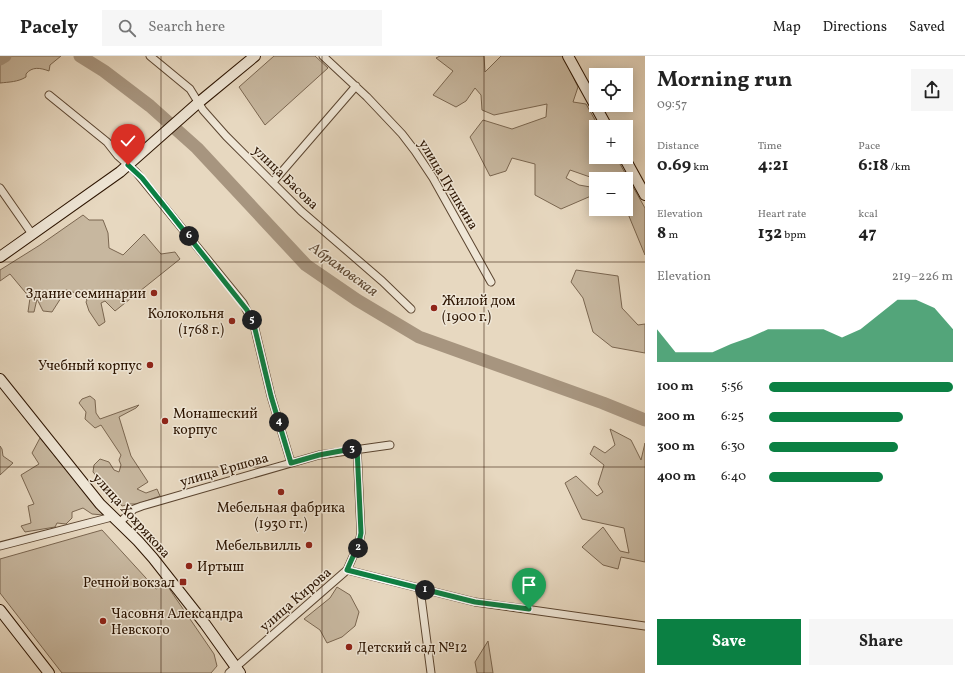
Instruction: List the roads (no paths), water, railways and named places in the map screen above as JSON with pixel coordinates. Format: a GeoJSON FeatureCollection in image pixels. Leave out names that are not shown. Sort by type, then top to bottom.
{"type":"FeatureCollection","features":[{"type":"Feature","properties":{"kind":"street","name":"улица Басова"},"geometry":{"type":"LineString","coordinates":[[150,56],[185,84],[194,94],[194,106],[203,110],[251,162],[300,210],[412,309]]}},
{"type":"Feature","properties":{"kind":"street"},"geometry":{"type":"LineString","coordinates":[[0,257],[112,178],[194,106],[255,56]]}},
{"type":"Feature","properties":{"kind":"street","name":"улица Пушкина"},"geometry":{"type":"LineString","coordinates":[[323,56],[356,86],[386,117],[415,151],[436,183],[491,282]]}},
{"type":"Feature","properties":{"kind":"street"},"geometry":{"type":"LineString","coordinates":[[568,56],[603,120]]}},
{"type":"Feature","properties":{"kind":"street"},"geometry":{"type":"LineString","coordinates":[[273,182],[356,86]]}},
{"type":"Feature","properties":{"kind":"street"},"geometry":{"type":"LineString","coordinates":[[50,95],[107,142],[118,156],[142,178],[247,310],[254,325],[271,396],[291,463]]}},
{"type":"Feature","properties":{"kind":"street"},"geometry":{"type":"LineString","coordinates":[[628,164],[645,195]]}},
{"type":"Feature","properties":{"kind":"street"},"geometry":{"type":"LineString","coordinates":[[0,188],[32,234]]}},
{"type":"Feature","properties":{"kind":"street","name":"улица Хохрякова"},"geometry":{"type":"LineString","coordinates":[[0,378],[100,504],[138,540],[206,624],[235,671]]}},
{"type":"Feature","properties":{"kind":"street","name":"улица Ершова"},"geometry":{"type":"LineString","coordinates":[[0,546],[108,518],[115,519],[142,506],[319,455],[357,448],[390,445]]}},
{"type":"Feature","properties":{"kind":"street"},"geometry":{"type":"LineString","coordinates":[[347,570],[359,543],[361,533],[357,448]]}},
{"type":"Feature","properties":{"kind":"street","name":"улица Кирова"},"geometry":{"type":"LineString","coordinates":[[235,671],[347,570],[420,589],[490,604],[645,626]]}},
{"type":"Feature","properties":{"kind":"street"},"geometry":{"type":"LineString","coordinates":[[420,589],[431,673]]}},
{"type":"Feature","properties":{"kind":"street"},"geometry":{"type":"LineString","coordinates":[[0,610],[50,673]]}},
{"type":"Feature","properties":{"kind":"waterway"},"geometry":{"type":"LineString","coordinates":[[0,59],[5,56]]}},
{"type":"Feature","properties":{"kind":"waterway","name":"Абрамовская"},"geometry":{"type":"LineString","coordinates":[[80,56],[104,71],[150,106],[197,148],[306,265],[357,300],[419,337],[603,403],[645,420]]}},
{"type":"Feature","properties":{"kind":"place","name":"Здание семинарии"},"geometry":{"type":"Point","coordinates":[154,293]}},
{"type":"Feature","properties":{"kind":"place","name":"Жилой дом (1900 г.)"},"geometry":{"type":"Point","coordinates":[434,308]}},
{"type":"Feature","properties":{"kind":"place","name":"Колокольня (1768 г.)"},"geometry":{"type":"Point","coordinates":[232,321]}},
{"type":"Feature","properties":{"kind":"place","name":"Учебный корпус"},"geometry":{"type":"Point","coordinates":[150,365]}},
{"type":"Feature","properties":{"kind":"place","name":"Монашеский корпус"},"geometry":{"type":"Point","coordinates":[165,421]}},
{"type":"Feature","properties":{"kind":"place","name":"Мебельная фабрика (1930 гг.)"},"geometry":{"type":"Point","coordinates":[281,492]}},
{"type":"Feature","properties":{"kind":"place","name":"Мебельвилль"},"geometry":{"type":"Point","coordinates":[309,545]}},
{"type":"Feature","properties":{"kind":"place","name":"Иртыш"},"geometry":{"type":"Point","coordinates":[189,566]}},
{"type":"Feature","properties":{"kind":"place","name":"Речной вокзал"},"geometry":{"type":"Point","coordinates":[183,582]}},
{"type":"Feature","properties":{"kind":"place","name":"Часовня Александра Невского"},"geometry":{"type":"Point","coordinates":[103,621]}},
{"type":"Feature","properties":{"kind":"place","name":"Детский сад №12"},"geometry":{"type":"Point","coordinates":[349,647]}}]}
